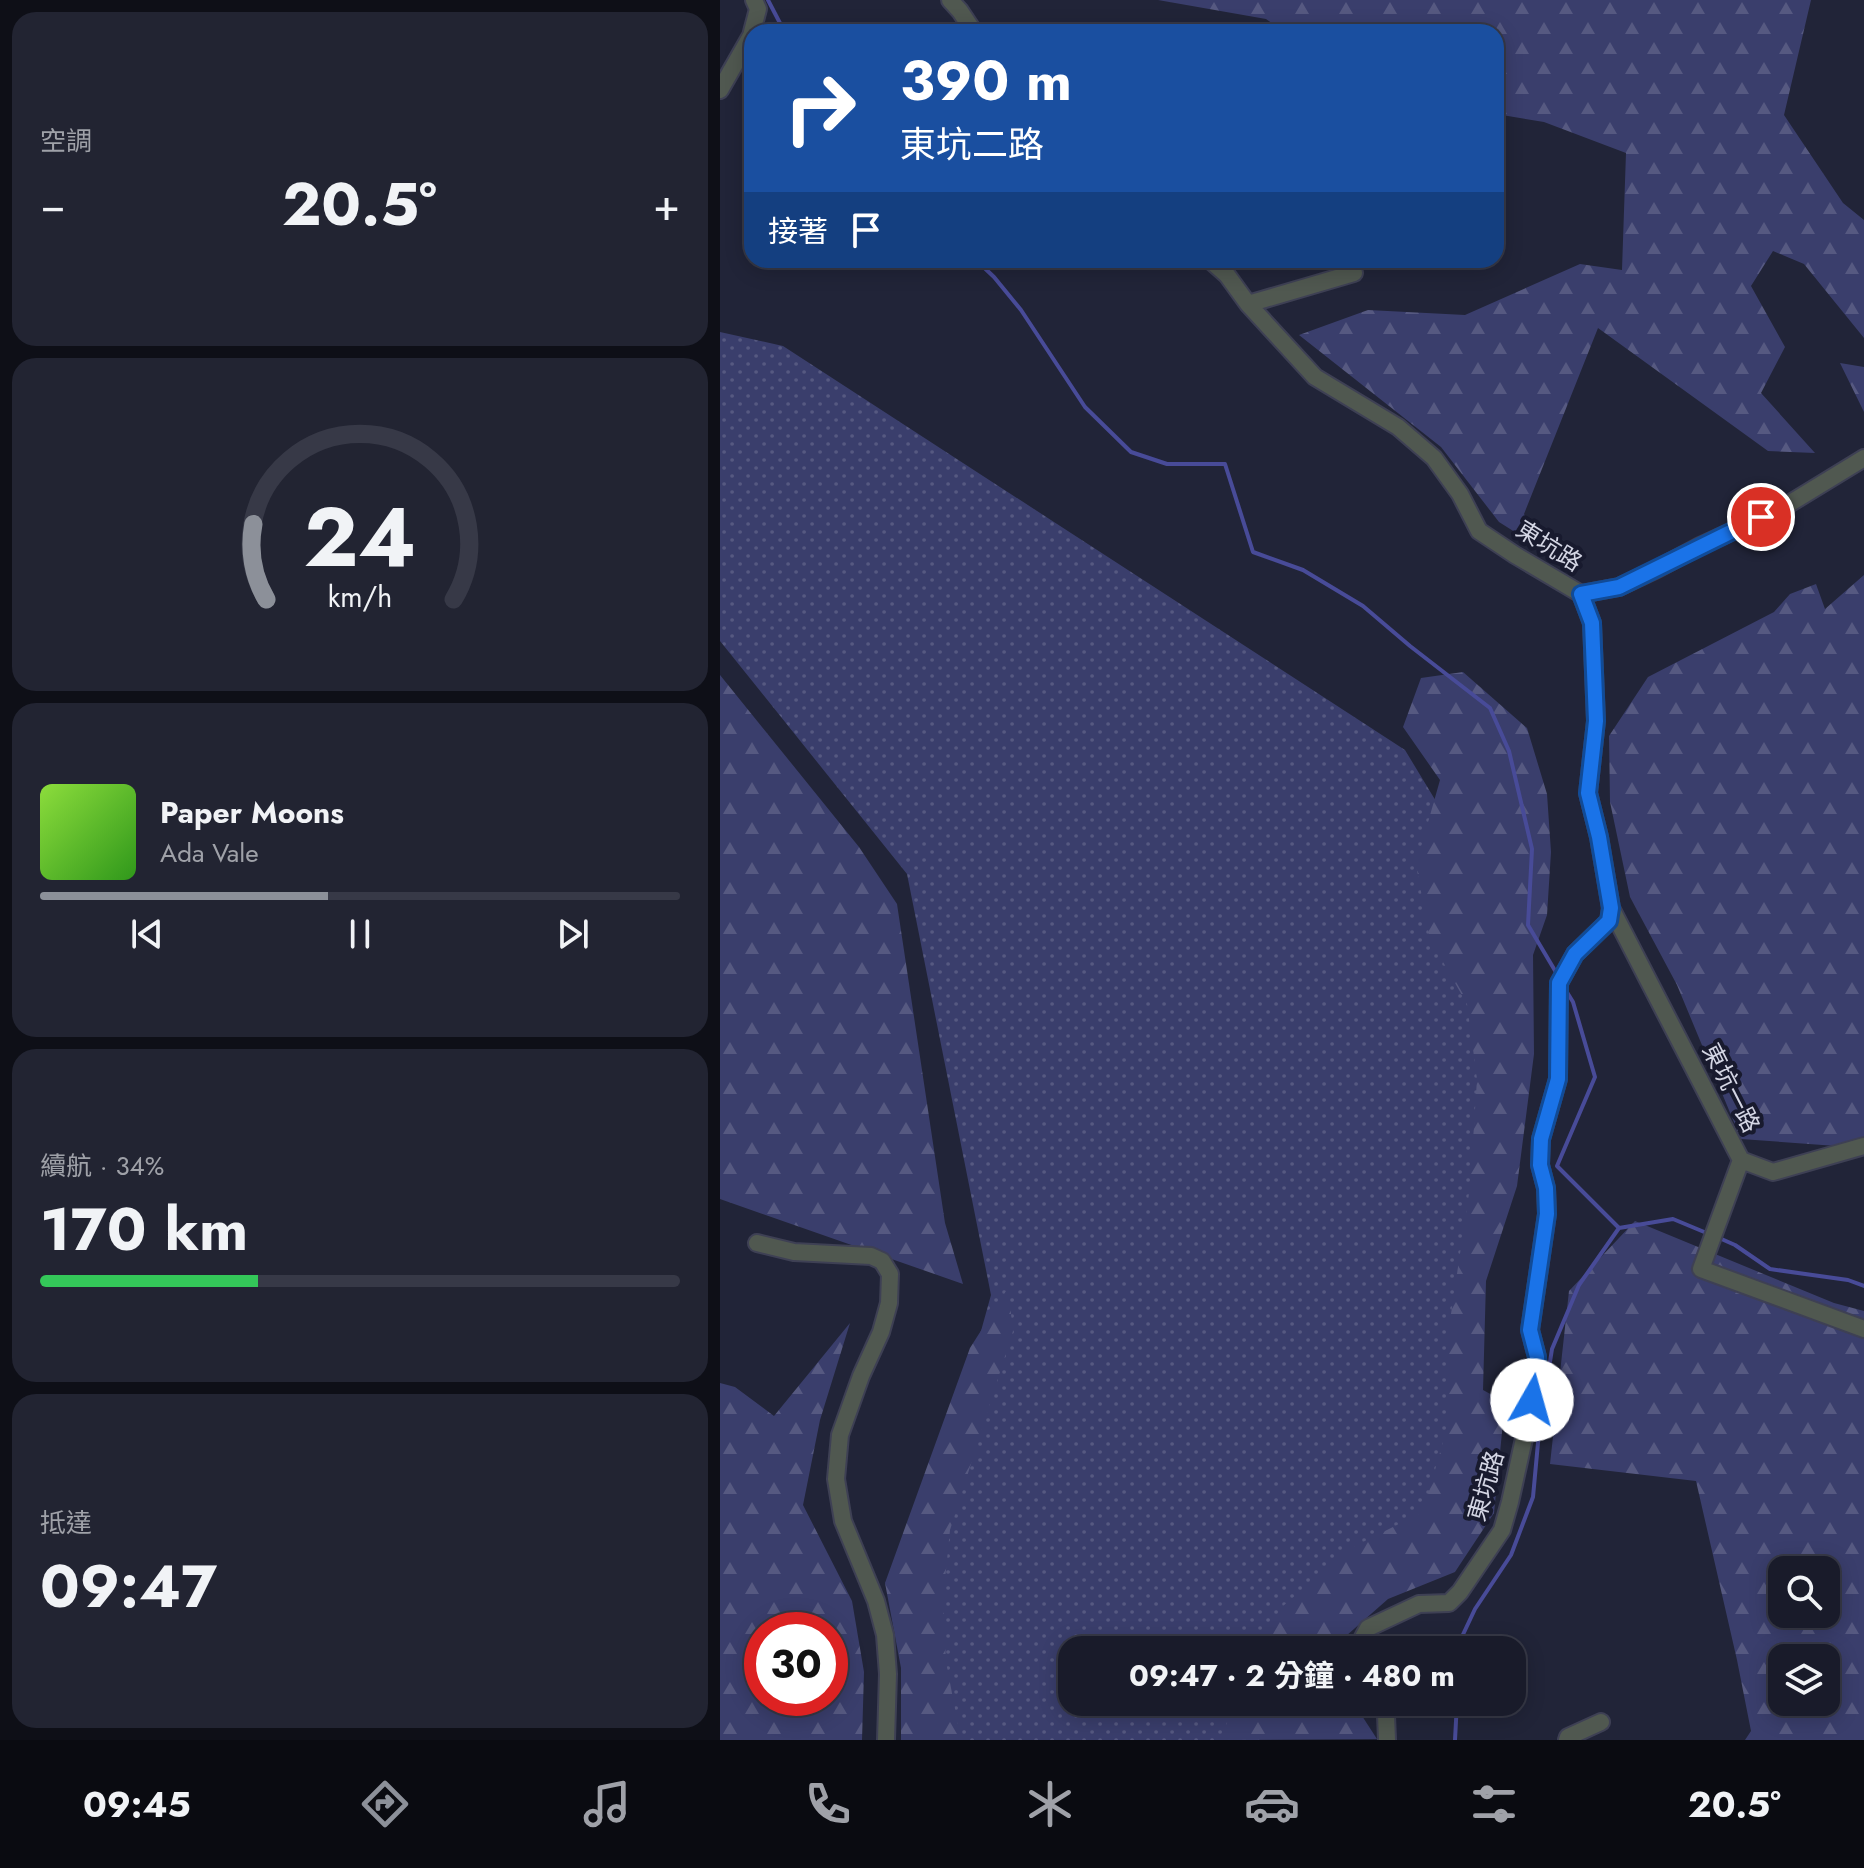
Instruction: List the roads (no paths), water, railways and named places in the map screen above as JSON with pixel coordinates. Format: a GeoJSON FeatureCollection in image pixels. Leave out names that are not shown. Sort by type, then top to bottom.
{"type":"FeatureCollection","features":[{"type":"Feature","properties":{"kind":"street"},"geometry":{"type":"LineString","coordinates":[[754,0],[758,9],[754,24]]}},
{"type":"Feature","properties":{"kind":"street"},"geometry":{"type":"LineString","coordinates":[[950,0],[969,24]]}},
{"type":"Feature","properties":{"kind":"street"},"geometry":{"type":"LineString","coordinates":[[720,90],[744,47]]}},
{"type":"Feature","properties":{"kind":"street","name":"東坑路"},"geometry":{"type":"LineString","coordinates":[[1219,268],[1315,377],[1398,427],[1434,458],[1460,494],[1479,531],[1581,594],[1592,623],[1596,721],[1588,793],[1611,908],[1609,921],[1575,954],[1559,983],[1558,1079],[1541,1139],[1540,1165],[1546,1188],[1547,1214],[1530,1330],[1538,1375],[1510,1502],[1502,1530],[1460,1592],[1449,1603],[1419,1604],[1368,1628],[1364,1636]]}},
{"type":"Feature","properties":{"kind":"street"},"geometry":{"type":"LineString","coordinates":[[1248,304],[1354,273]]}},
{"type":"Feature","properties":{"kind":"street"},"geometry":{"type":"LineString","coordinates":[[1581,594],[1619,587],[1657,569],[1779,510],[1864,458]]}},
{"type":"Feature","properties":{"kind":"street","name":"東坑一路"},"geometry":{"type":"LineString","coordinates":[[1611,908],[1741,1160],[1701,1269],[1864,1329]]}},
{"type":"Feature","properties":{"kind":"street"},"geometry":{"type":"LineString","coordinates":[[1741,1160],[1773,1172],[1864,1146]]}},
{"type":"Feature","properties":{"kind":"street"},"geometry":{"type":"LineString","coordinates":[[757,1243],[806,1253],[871,1256],[882,1261],[890,1274],[889,1303],[881,1332],[840,1435],[836,1479],[843,1521],[876,1601],[885,1635],[888,1674],[886,1740]]}},
{"type":"Feature","properties":{"kind":"street"},"geometry":{"type":"LineString","coordinates":[[1386,1716],[1387,1740]]}},
{"type":"Feature","properties":{"kind":"street"},"geometry":{"type":"LineString","coordinates":[[1567,1740],[1601,1722]]}},
{"type":"Feature","properties":{"kind":"waterway"},"geometry":{"type":"LineString","coordinates":[[768,0],[780,24]]}},
{"type":"Feature","properties":{"kind":"waterway"},"geometry":{"type":"LineString","coordinates":[[984,268],[1021,310],[1085,407],[1131,452],[1167,464],[1225,464],[1253,552],[1303,570],[1363,606],[1490,708],[1509,751],[1532,849],[1528,925],[1557,974]]}},
{"type":"Feature","properties":{"kind":"waterway"},"geometry":{"type":"LineString","coordinates":[[1462,1636],[1475,1609],[1511,1555],[1533,1497],[1552,1349],[1579,1285],[1619,1228],[1557,1166],[1595,1077],[1573,1002],[1565,989]]}},
{"type":"Feature","properties":{"kind":"waterway"},"geometry":{"type":"LineString","coordinates":[[1619,1228],[1673,1219],[1709,1234]]}},
{"type":"Feature","properties":{"kind":"waterway"},"geometry":{"type":"LineString","coordinates":[[1717,1237],[1735,1245],[1770,1269],[1848,1280],[1864,1286]]}},
{"type":"Feature","properties":{"kind":"waterway"},"geometry":{"type":"LineString","coordinates":[[1455,1740],[1456,1716]]}}]}
